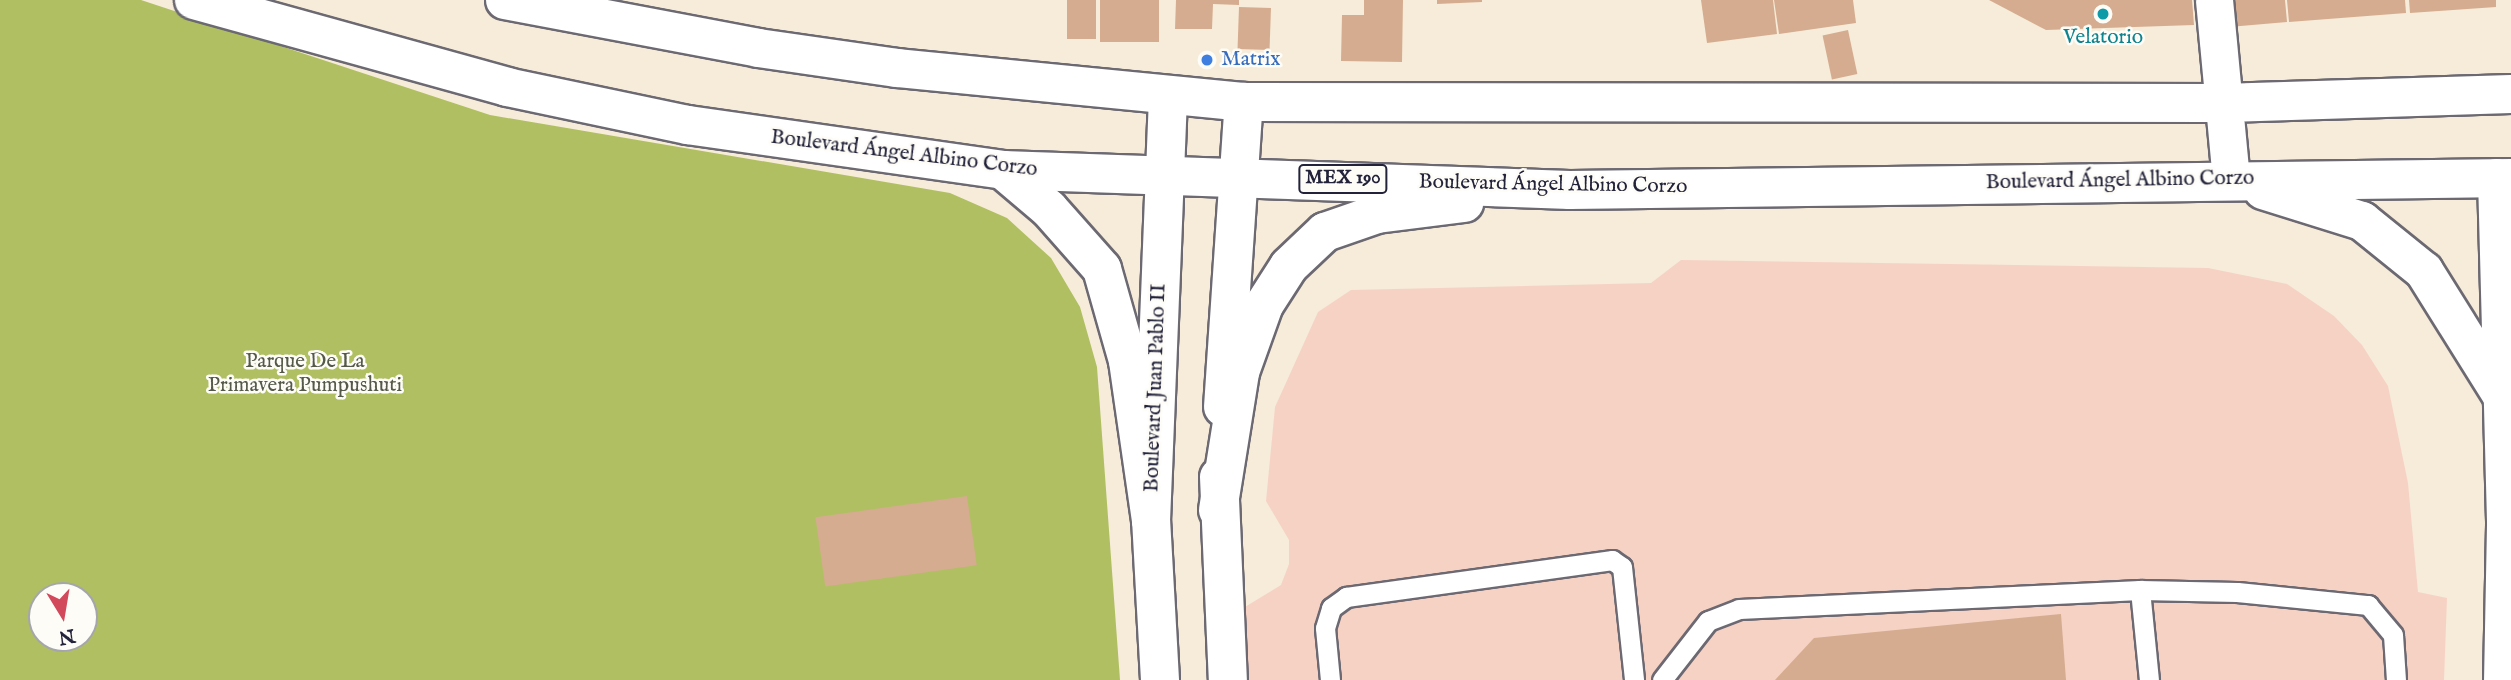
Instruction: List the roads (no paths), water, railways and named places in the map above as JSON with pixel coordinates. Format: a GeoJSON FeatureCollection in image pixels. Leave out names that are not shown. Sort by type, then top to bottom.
{"type":"FeatureCollection","features":[{"type":"Feature","properties":{"kind":"main road","name":"Boulevard Ángel Albino Corzo"},"geometry":{"type":"LineString","coordinates":[[194,0],[507,87],[688,125],[1003,170],[1570,190],[2504,178]]}},
{"type":"Feature","properties":{"kind":"main road"},"geometry":{"type":"LineString","coordinates":[[505,0],[758,48],[1168,97],[1244,102],[2224,103],[2511,94]]}},
{"type":"Feature","properties":{"kind":"main road","name":"Boulevard Juan Pablo II"},"geometry":{"type":"LineString","coordinates":[[1160,680],[1151,521],[1168,97]]}},
{"type":"Feature","properties":{"kind":"main road"},"geometry":{"type":"LineString","coordinates":[[1228,680],[1218,510],[1244,102]]}},
{"type":"Feature","properties":{"kind":"main road"},"geometry":{"type":"LineString","coordinates":[[1003,170],[1049,209],[1102,269],[1128,362],[1151,521]]}},
{"type":"Feature","properties":{"kind":"main road"},"geometry":{"type":"LineString","coordinates":[[2231,180],[2362,221],[2424,271],[2502,396]]}},
{"type":"Feature","properties":{"kind":"main road"},"geometry":{"type":"LineString","coordinates":[[1218,510],[1240,372],[1264,305],[1289,266],[1325,232],[1377,214],[1570,190]]}},
{"type":"Feature","properties":{"kind":"street"},"geometry":{"type":"LineString","coordinates":[[2214,0],[2231,180]]}},
{"type":"Feature","properties":{"kind":"street"},"geometry":{"type":"LineString","coordinates":[[2502,680],[2504,178]]}},
{"type":"Feature","properties":{"kind":"lane"},"geometry":{"type":"LineString","coordinates":[[1330,680],[1325,628],[1331,608],[1346,597],[1612,560],[1622,566],[1634,680]]}},
{"type":"Feature","properties":{"kind":"lane"},"geometry":{"type":"LineString","coordinates":[[1662,680],[1708,621],[1739,609],[2140,590],[2237,592],[2368,605],[2393,635],[2396,680]]}},
{"type":"Feature","properties":{"kind":"lane"},"geometry":{"type":"LineString","coordinates":[[2140,590],[2149,680]]}},
{"type":"Feature","properties":{"kind":"place","name":"Velatorio"},"geometry":{"type":"Point","coordinates":[2103,14]}},
{"type":"Feature","properties":{"kind":"place","name":"Matrix"},"geometry":{"type":"Point","coordinates":[1207,60]}},
{"type":"Feature","properties":{"kind":"park label","name":"Parque De La Primavera Pumpushuti"},"geometry":{"type":"Point","coordinates":[305,374]}}]}
